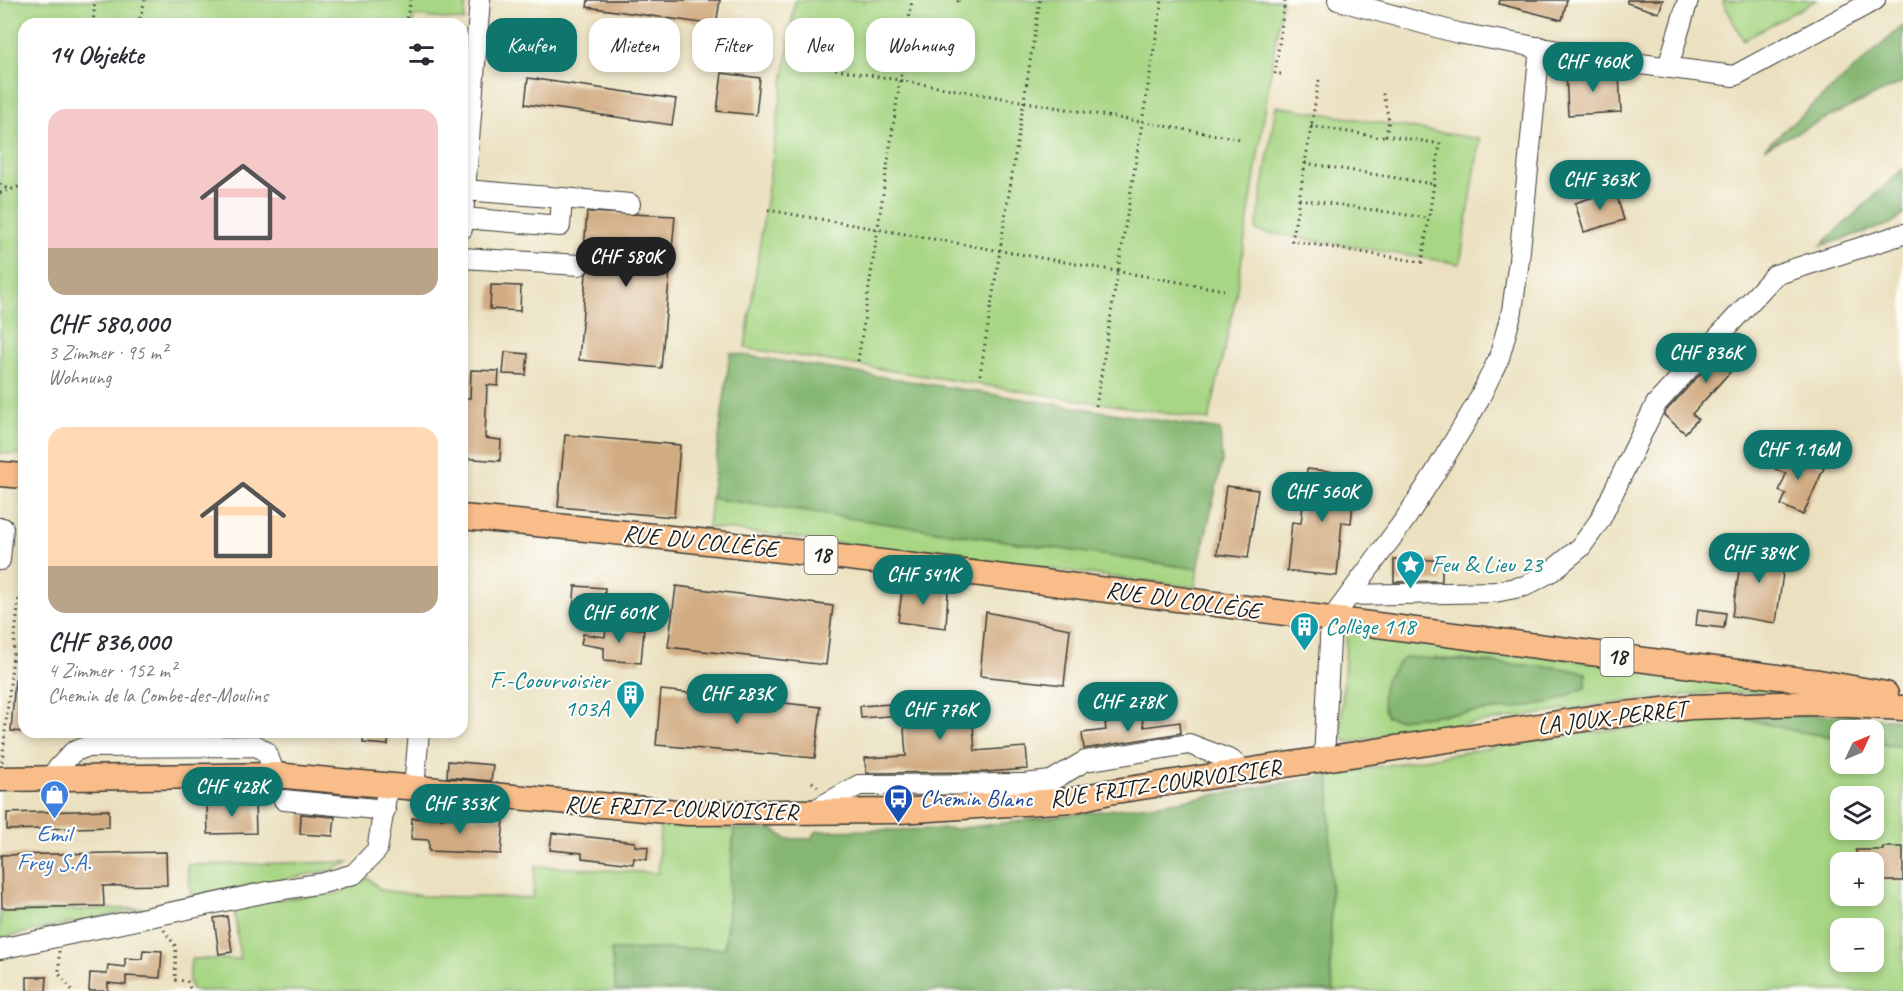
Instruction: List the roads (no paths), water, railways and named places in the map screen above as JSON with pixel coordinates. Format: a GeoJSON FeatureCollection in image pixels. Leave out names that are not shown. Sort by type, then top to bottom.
{"type":"FeatureCollection","features":[{"type":"Feature","properties":{"kind":"main road"},"geometry":{"type":"LineString","coordinates":[[0,474],[18,476]]}},
{"type":"Feature","properties":{"kind":"main road","name":"RUE DU COLLÈGE"},"geometry":{"type":"LineString","coordinates":[[468,518],[679,538],[1331,620]]}},
{"type":"Feature","properties":{"kind":"main road","name":"LA JOUX-PERRET"},"geometry":{"type":"LineString","coordinates":[[1331,620],[1819,682],[1903,697]]}},
{"type":"Feature","properties":{"kind":"main road","name":"LA JOUX-PERRET"},"geometry":{"type":"LineString","coordinates":[[1324,759],[1597,717],[1690,707],[1801,703],[1903,708]]}},
{"type":"Feature","properties":{"kind":"main road","name":"RUE FRITZ-COURVOISIER"},"geometry":{"type":"LineString","coordinates":[[0,779],[275,775],[688,813],[809,813],[1025,793],[1074,800],[1108,792],[1324,759]]}},
{"type":"Feature","properties":{"kind":"street"},"geometry":{"type":"LineString","coordinates":[[468,152],[480,0]]}},
{"type":"Feature","properties":{"kind":"street"},"geometry":{"type":"LineString","coordinates":[[1338,0],[1448,31],[1668,68],[1734,76],[1875,0]]}},
{"type":"Feature","properties":{"kind":"street"},"geometry":{"type":"LineString","coordinates":[[1668,68],[1688,0]]}},
{"type":"Feature","properties":{"kind":"street"},"geometry":{"type":"LineString","coordinates":[[1324,759],[1331,620],[1406,518],[1455,442],[1499,358],[1512,311],[1519,260],[1540,47]]}},
{"type":"Feature","properties":{"kind":"street"},"geometry":{"type":"LineString","coordinates":[[468,190],[630,204]]}},
{"type":"Feature","properties":{"kind":"street"},"geometry":{"type":"LineString","coordinates":[[468,218],[560,226],[562,198]]}},
{"type":"Feature","properties":{"kind":"street"},"geometry":{"type":"LineString","coordinates":[[1350,596],[1495,592],[1525,586],[1552,571],[1581,547],[1600,520],[1656,404],[1775,275],[1903,234]]}},
{"type":"Feature","properties":{"kind":"street"},"geometry":{"type":"LineString","coordinates":[[468,258],[579,265]]}},
{"type":"Feature","properties":{"kind":"street"},"geometry":{"type":"LineString","coordinates":[[0,528],[3,528],[0,560]]}},
{"type":"Feature","properties":{"kind":"street"},"geometry":{"type":"LineString","coordinates":[[414,788],[418,738]]}},
{"type":"Feature","properties":{"kind":"street"},"geometry":{"type":"LineString","coordinates":[[1025,793],[1051,781],[1084,761],[1189,744],[1232,760],[1246,772]]}},
{"type":"Feature","properties":{"kind":"street"},"geometry":{"type":"LineString","coordinates":[[0,949],[267,892],[323,884],[354,874],[377,850],[388,785]]}},
{"type":"Feature","properties":{"kind":"street"},"geometry":{"type":"LineString","coordinates":[[284,801],[385,810]]}},
{"type":"Feature","properties":{"kind":"place","name":"Feu & Lieu 23"},"geometry":{"type":"Point","coordinates":[1410,590]}},
{"type":"Feature","properties":{"kind":"place","name":"Collège 118"},"geometry":{"type":"Point","coordinates":[1304,652]}},
{"type":"Feature","properties":{"kind":"place","name":"F.-Coourvoisier 103A"},"geometry":{"type":"Point","coordinates":[630,720]}},
{"type":"Feature","properties":{"kind":"place","name":"Emil Frey S.A."},"geometry":{"type":"Point","coordinates":[54,820]}},
{"type":"Feature","properties":{"kind":"place","name":"Chemin Blanc"},"geometry":{"type":"Point","coordinates":[899,824]}}]}
